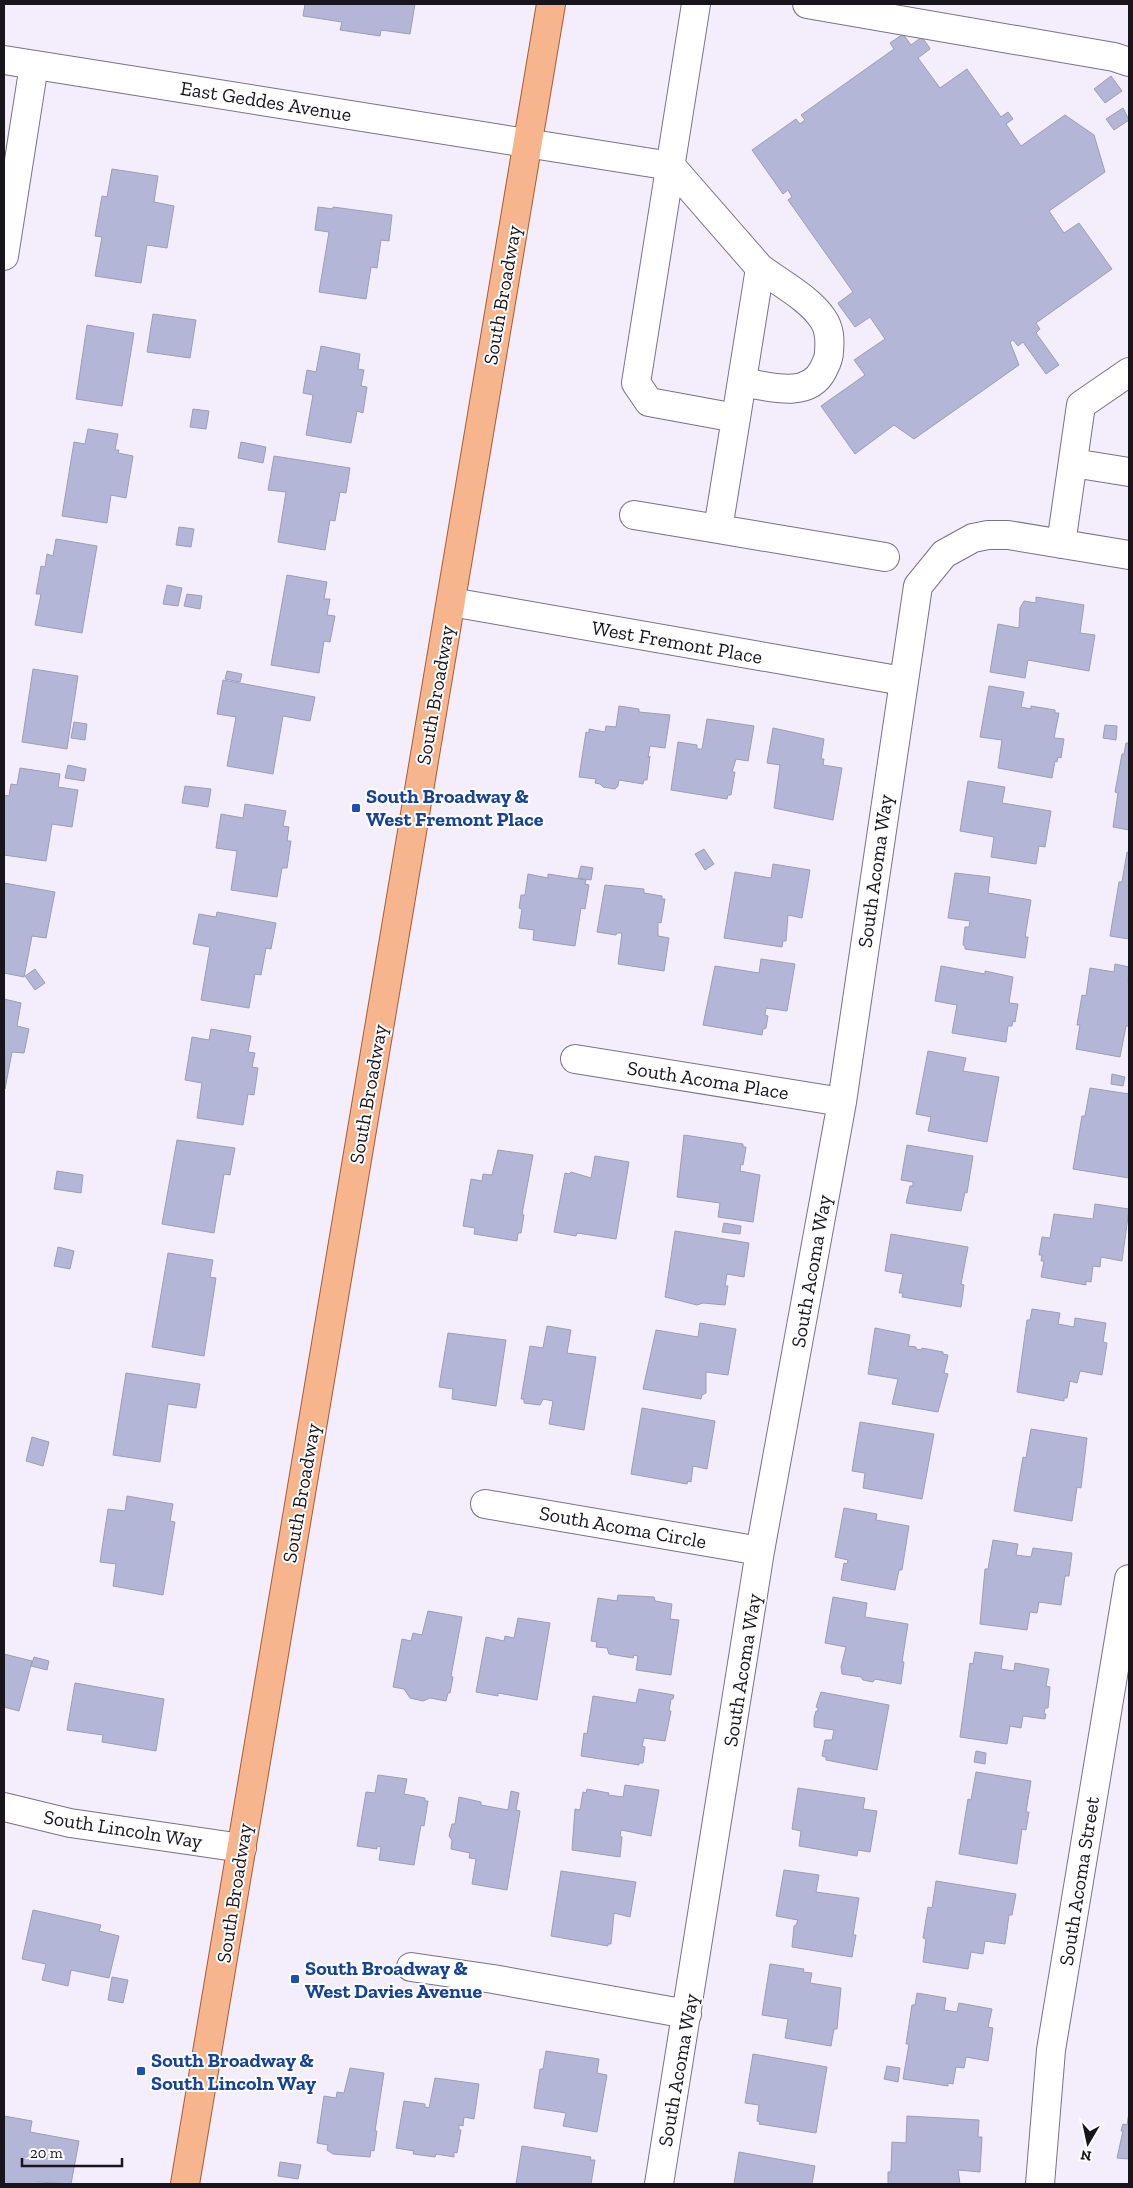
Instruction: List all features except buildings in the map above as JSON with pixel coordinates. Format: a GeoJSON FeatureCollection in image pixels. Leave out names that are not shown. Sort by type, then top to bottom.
{"type":"FeatureCollection","features":[{"type":"Feature","properties":{"kind":"main road","name":"South Broadway"},"geometry":{"type":"LineString","coordinates":[[185,2184],[552,4]]}},
{"type":"Feature","properties":{"kind":"street"},"geometry":{"type":"LineString","coordinates":[[696,4],[636,383],[649,402],[736,418]]}},
{"type":"Feature","properties":{"kind":"street"},"geometry":{"type":"LineString","coordinates":[[807,4],[1114,57],[1129,62]]}},
{"type":"Feature","properties":{"kind":"street","name":"East Geddes Avenue"},"geometry":{"type":"LineString","coordinates":[[4,60],[671,166]]}},
{"type":"Feature","properties":{"kind":"street"},"geometry":{"type":"LineString","coordinates":[[4,256],[34,65]]}},
{"type":"Feature","properties":{"kind":"street"},"geometry":{"type":"LineString","coordinates":[[671,166],[760,268],[809,304],[823,319],[830,334],[829,357],[821,374],[807,386],[792,390],[742,382]]}},
{"type":"Feature","properties":{"kind":"street"},"geometry":{"type":"LineString","coordinates":[[718,529],[760,268]]}},
{"type":"Feature","properties":{"kind":"street"},"geometry":{"type":"LineString","coordinates":[[1061,544],[1081,405],[1129,372]]}},
{"type":"Feature","properties":{"kind":"street"},"geometry":{"type":"LineString","coordinates":[[1073,463],[1129,472]]}},
{"type":"Feature","properties":{"kind":"street"},"geometry":{"type":"LineString","coordinates":[[634,515],[885,557]]}},
{"type":"Feature","properties":{"kind":"street","name":"South Acoma Way"},"geometry":{"type":"LineString","coordinates":[[658,2184],[688,2014],[760,1550],[842,1102],[918,586],[944,554],[973,538],[988,535],[1008,535],[1129,555]]}},
{"type":"Feature","properties":{"kind":"street","name":"West Fremont Place"},"geometry":{"type":"LineString","coordinates":[[451,602],[903,681]]}},
{"type":"Feature","properties":{"kind":"street","name":"South Acoma Place"},"geometry":{"type":"LineString","coordinates":[[575,1059],[842,1102]]}},
{"type":"Feature","properties":{"kind":"street","name":"South Acoma Circle"},"geometry":{"type":"LineString","coordinates":[[485,1504],[760,1550]]}},
{"type":"Feature","properties":{"kind":"street","name":"South Acoma Street"},"geometry":{"type":"LineString","coordinates":[[1040,2184],[1051,2050],[1129,1579]]}},
{"type":"Feature","properties":{"kind":"street","name":"South Lincoln Way"},"geometry":{"type":"LineString","coordinates":[[4,1807],[70,1823],[242,1848]]}},
{"type":"Feature","properties":{"kind":"street"},"geometry":{"type":"LineString","coordinates":[[411,1967],[493,1979],[688,2014]]}},
{"type":"Feature","properties":{"kind":"place","name":"South Broadway & West Fremont Place"},"geometry":{"type":"Point","coordinates":[356,808]}},
{"type":"Feature","properties":{"kind":"place","name":"South Broadway & West Davies Avenue"},"geometry":{"type":"Point","coordinates":[295,1979]}},
{"type":"Feature","properties":{"kind":"place","name":"South Broadway & South Lincoln Way"},"geometry":{"type":"Point","coordinates":[141,2071]}}]}
